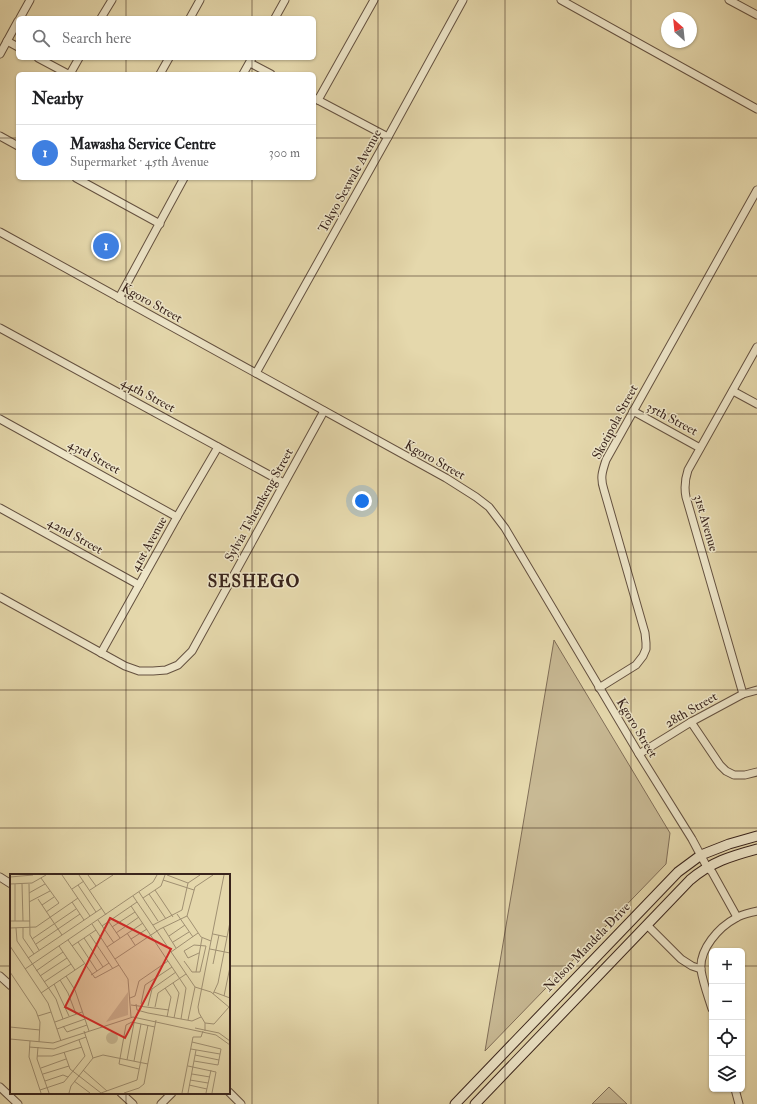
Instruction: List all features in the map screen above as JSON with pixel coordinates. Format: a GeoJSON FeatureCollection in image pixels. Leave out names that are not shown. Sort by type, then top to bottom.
{"type":"FeatureCollection","features":[{"type":"Feature","properties":{"kind":"main road","name":"Nelson Mandela Drive"},"geometry":{"type":"LineString","coordinates":[[454,1104],[686,865],[701,855],[729,844],[757,836]]}},
{"type":"Feature","properties":{"kind":"main road"},"geometry":{"type":"LineString","coordinates":[[475,1104],[686,885],[707,867],[727,858],[757,849]]}},
{"type":"Feature","properties":{"kind":"street"},"geometry":{"type":"LineString","coordinates":[[21,16],[30,0]]}},
{"type":"Feature","properties":{"kind":"street"},"geometry":{"type":"LineString","coordinates":[[103,16],[112,0]]}},
{"type":"Feature","properties":{"kind":"street"},"geometry":{"type":"LineString","coordinates":[[191,16],[200,0]]}},
{"type":"Feature","properties":{"kind":"street"},"geometry":{"type":"LineString","coordinates":[[276,16],[285,0]]}},
{"type":"Feature","properties":{"kind":"street"},"geometry":{"type":"LineString","coordinates":[[374,0],[316,99],[388,137]]}},
{"type":"Feature","properties":{"kind":"street","name":"Tokyo Sexwale Avenue"},"geometry":{"type":"LineString","coordinates":[[256,374],[463,0]]}},
{"type":"Feature","properties":{"kind":"street"},"geometry":{"type":"LineString","coordinates":[[561,0],[757,109]]}},
{"type":"Feature","properties":{"kind":"street"},"geometry":{"type":"LineString","coordinates":[[729,0],[757,15]]}},
{"type":"Feature","properties":{"kind":"street"},"geometry":{"type":"LineString","coordinates":[[0,54],[16,25]]}},
{"type":"Feature","properties":{"kind":"street"},"geometry":{"type":"LineString","coordinates":[[7,41],[16,46]]}},
{"type":"Feature","properties":{"kind":"street"},"geometry":{"type":"LineString","coordinates":[[42,60],[65,72]]}},
{"type":"Feature","properties":{"kind":"street"},"geometry":{"type":"LineString","coordinates":[[70,72],[78,60]]}},
{"type":"Feature","properties":{"kind":"street"},"geometry":{"type":"LineString","coordinates":[[161,72],[168,60]]}},
{"type":"Feature","properties":{"kind":"street"},"geometry":{"type":"LineString","coordinates":[[244,72],[251,60],[267,72]]}},
{"type":"Feature","properties":{"kind":"street"},"geometry":{"type":"LineString","coordinates":[[0,136],[16,145]]}},
{"type":"Feature","properties":{"kind":"street"},"geometry":{"type":"LineString","coordinates":[[80,180],[160,224]]}},
{"type":"Feature","properties":{"kind":"street"},"geometry":{"type":"LineString","coordinates":[[119,298],[183,180]]}},
{"type":"Feature","properties":{"kind":"street","name":"Skotipola Street"},"geometry":{"type":"LineString","coordinates":[[599,688],[636,665],[646,649],[645,633],[601,479],[602,472],[606,460],[757,190]]}},
{"type":"Feature","properties":{"kind":"street","name":"Kgoro Street"},"geometry":{"type":"LineString","coordinates":[[0,232],[446,478],[489,507],[505,528],[599,688],[707,867],[712,872],[737,917]]}},
{"type":"Feature","properties":{"kind":"street","name":"44th Street"},"geometry":{"type":"LineString","coordinates":[[0,328],[284,483]]}},
{"type":"Feature","properties":{"kind":"street","name":"31st Avenue"},"geometry":{"type":"LineString","coordinates":[[743,694],[684,489],[688,470],[757,347]]}},
{"type":"Feature","properties":{"kind":"street"},"geometry":{"type":"LineString","coordinates":[[733,391],[757,404]]}},
{"type":"Feature","properties":{"kind":"street","name":"Sylvia Tshemkeng Street"},"geometry":{"type":"LineString","coordinates":[[0,597],[125,666],[140,671],[153,671],[166,670],[178,665],[192,651],[324,411]]}},
{"type":"Feature","properties":{"kind":"street","name":"35th Street"},"geometry":{"type":"LineString","coordinates":[[633,411],[700,448]]}},
{"type":"Feature","properties":{"kind":"street","name":"43rd Street"},"geometry":{"type":"LineString","coordinates":[[0,419],[177,517]]}},
{"type":"Feature","properties":{"kind":"street","name":"41st Avenue"},"geometry":{"type":"LineString","coordinates":[[101,653],[218,447]]}},
{"type":"Feature","properties":{"kind":"street","name":"42nd Street"},"geometry":{"type":"LineString","coordinates":[[0,508],[139,585]]}},
{"type":"Feature","properties":{"kind":"street","name":"28th Street"},"geometry":{"type":"LineString","coordinates":[[639,754],[691,722],[743,694],[757,690]]}},
{"type":"Feature","properties":{"kind":"street"},"geometry":{"type":"LineString","coordinates":[[691,722],[720,765],[726,771],[734,774],[757,772]]}},
{"type":"Feature","properties":{"kind":"street"},"geometry":{"type":"LineString","coordinates":[[0,878],[10,883]]}},
{"type":"Feature","properties":{"kind":"street"},"geometry":{"type":"LineString","coordinates":[[709,998],[701,969],[702,957],[708,944],[724,927],[737,917],[757,912]]}},
{"type":"Feature","properties":{"kind":"street"},"geometry":{"type":"LineString","coordinates":[[647,925],[681,959],[692,966],[701,969]]}},
{"type":"Feature","properties":{"kind":"street"},"geometry":{"type":"LineString","coordinates":[[0,976],[10,985]]}},
{"type":"Feature","properties":{"kind":"street"},"geometry":{"type":"LineString","coordinates":[[0,1087],[18,1104]]}},
{"type":"Feature","properties":{"kind":"street"},"geometry":{"type":"LineString","coordinates":[[736,1092],[739,1104]]}},
{"type":"Feature","properties":{"kind":"street"},"geometry":{"type":"LineString","coordinates":[[230,1093],[241,1104]]}},
{"type":"Feature","properties":{"kind":"street"},"geometry":{"type":"LineString","coordinates":[[122,1094],[133,1104]]}},
{"type":"Feature","properties":{"kind":"street"},"geometry":{"type":"LineString","coordinates":[[160,1104],[171,1094]]}},
{"type":"Feature","properties":{"kind":"shaded area"},"geometry":{"type":"Polygon","coordinates":[[[554,640],[670,833],[666,864],[485,1051],[554,640]]]}},
{"type":"Feature","properties":{"kind":"shaded area"},"geometry":{"type":"Polygon","coordinates":[[[609,1087],[627,1104],[592,1104],[609,1087]]]}},
{"type":"Feature","properties":{"kind":"place","name":"Mawasha Service Centre"},"geometry":{"type":"Point","coordinates":[106,246]}},
{"type":"Feature","properties":{"kind":"district","name":"SESHEGO"},"geometry":{"type":"Point","coordinates":[254,581]}}]}
